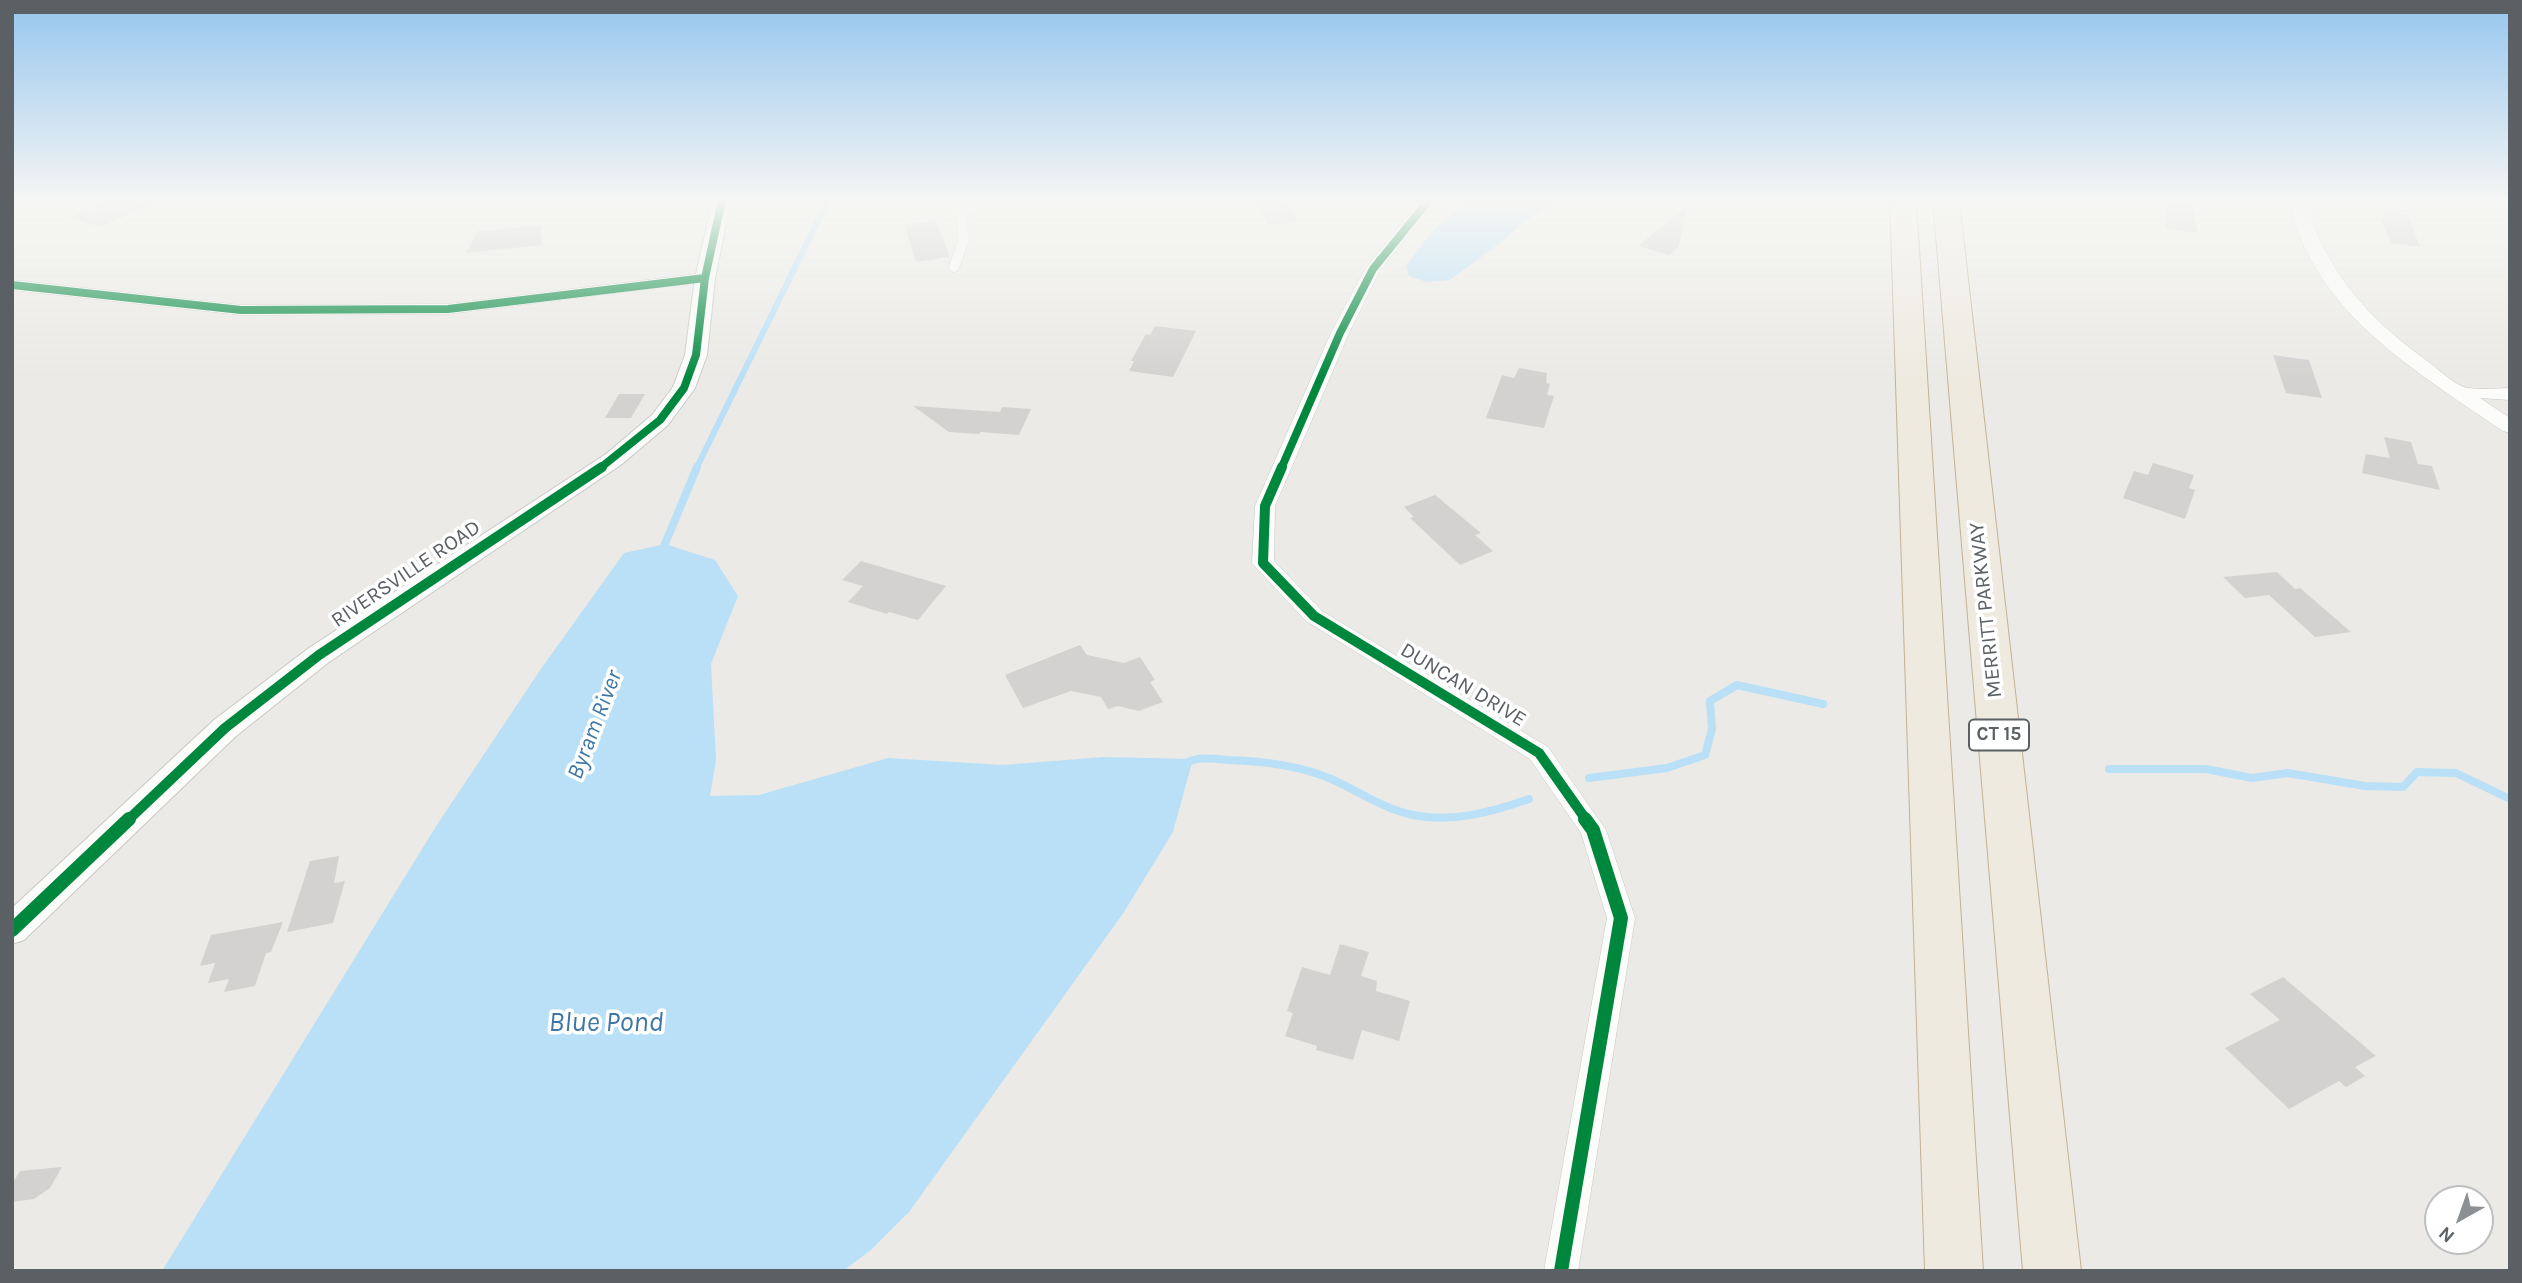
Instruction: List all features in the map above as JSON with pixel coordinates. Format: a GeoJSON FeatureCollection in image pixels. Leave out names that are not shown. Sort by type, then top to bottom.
{"type":"FeatureCollection","features":[{"type":"Feature","properties":{"kind":"highway"},"geometry":{"type":"LineString","coordinates":[[1906,260],[1954,1271]]}},
{"type":"Feature","properties":{"kind":"highway","name":"MERRITT PARKWAY"},"geometry":{"type":"LineString","coordinates":[[1952,260],[2052,1271]]}},
{"type":"Feature","properties":{"kind":"street","name":"RIVERSVILLE ROAD"},"geometry":{"type":"LineString","coordinates":[[12,930],[225,727],[319,655],[614,459],[660,420],[684,388],[696,355],[709,260]]}},
{"type":"Feature","properties":{"kind":"street","name":"DUNCAN DRIVE"},"geometry":{"type":"LineString","coordinates":[[1380,260],[1340,333],[1265,506],[1263,563],[1314,616],[1539,753],[1593,830],[1621,918],[1561,1271]]}},
{"type":"Feature","properties":{"kind":"street"},"geometry":{"type":"LineString","coordinates":[[2321,260],[2335,284],[2365,317],[2459,392],[2510,427]]}},
{"type":"Feature","properties":{"kind":"street"},"geometry":{"type":"LineString","coordinates":[[12,285],[242,310],[448,309],[705,278]]}},
{"type":"Feature","properties":{"kind":"street"},"geometry":{"type":"LineString","coordinates":[[2459,392],[2510,394]]}},
{"type":"Feature","properties":{"kind":"lane"},"geometry":{"type":"LineString","coordinates":[[954,267],[957,260]]}},
{"type":"Feature","properties":{"kind":"water"},"geometry":{"type":"Polygon","coordinates":[[[1411,260],[1477,260],[1450,280],[1426,282],[1409,276],[1406,266],[1411,260]]]}},
{"type":"Feature","properties":{"kind":"water","name":"Blue Pond"},"geometry":{"type":"Polygon","coordinates":[[[665,544],[715,560],[738,596],[711,664],[716,760],[710,796],[759,795],[888,758],[1003,765],[1103,757],[1193,759],[1173,832],[1124,912],[909,1212],[871,1250],[843,1271],[162,1271],[435,828],[543,666],[624,553],[665,544]]]}},
{"type":"Feature","properties":{"kind":"building"},"geometry":{"type":"Polygon","coordinates":[[[1155,326],[1196,331],[1173,377],[1129,371],[1134,361],[1131,361],[1146,334],[1150,335],[1155,326]]]}},
{"type":"Feature","properties":{"kind":"building"},"geometry":{"type":"Polygon","coordinates":[[[2273,355],[2309,360],[2322,398],[2286,393],[2273,355]]]}},
{"type":"Feature","properties":{"kind":"building"},"geometry":{"type":"Polygon","coordinates":[[[1519,368],[1547,373],[1546,383],[1550,384],[1547,395],[1554,396],[1544,428],[1486,418],[1502,375],[1514,378],[1519,368]]]}},
{"type":"Feature","properties":{"kind":"building"},"geometry":{"type":"Polygon","coordinates":[[[619,394],[645,394],[631,418],[605,418],[619,394]]]}},
{"type":"Feature","properties":{"kind":"building"},"geometry":{"type":"Polygon","coordinates":[[[913,406],[1000,412],[1002,407],[1031,409],[1019,435],[979,434],[949,432],[913,406]]]}},
{"type":"Feature","properties":{"kind":"building"},"geometry":{"type":"Polygon","coordinates":[[[2384,437],[2411,442],[2418,464],[2432,466],[2440,490],[2362,473],[2366,454],[2390,458],[2384,437]]]}},
{"type":"Feature","properties":{"kind":"building"},"geometry":{"type":"Polygon","coordinates":[[[2153,463],[2194,475],[2189,488],[2195,490],[2185,519],[2123,498],[2134,471],[2148,475],[2153,463]]]}},
{"type":"Feature","properties":{"kind":"building"},"geometry":{"type":"Polygon","coordinates":[[[1435,495],[1481,533],[1475,535],[1493,551],[1460,565],[1410,518],[1414,517],[1404,507],[1435,495]]]}},
{"type":"Feature","properties":{"kind":"building"},"geometry":{"type":"Polygon","coordinates":[[[861,561],[946,586],[918,620],[889,612],[887,614],[848,602],[863,586],[842,580],[861,561]]]}},
{"type":"Feature","properties":{"kind":"building"},"geometry":{"type":"Polygon","coordinates":[[[2277,572],[2351,632],[2315,637],[2269,595],[2245,598],[2223,577],[2277,572]]]}},
{"type":"Feature","properties":{"kind":"building"},"geometry":{"type":"Polygon","coordinates":[[[1080,645],[1087,655],[1124,663],[1140,657],[1155,680],[1150,682],[1163,702],[1139,711],[1118,706],[1108,709],[1101,697],[1071,691],[1023,708],[1005,675],[1080,645]]]}},
{"type":"Feature","properties":{"kind":"building"},"geometry":{"type":"Polygon","coordinates":[[[339,856],[334,883],[345,881],[333,923],[287,932],[310,861],[339,856]]]}},
{"type":"Feature","properties":{"kind":"building"},"geometry":{"type":"Polygon","coordinates":[[[283,922],[271,952],[266,953],[255,986],[224,992],[229,979],[208,983],[215,963],[200,966],[211,935],[283,922]]]}},
{"type":"Feature","properties":{"kind":"building"},"geometry":{"type":"Polygon","coordinates":[[[1340,944],[1369,952],[1361,976],[1377,981],[1376,991],[1410,1001],[1399,1041],[1362,1030],[1353,1060],[1316,1050],[1317,1046],[1285,1036],[1293,1013],[1287,1011],[1302,967],[1330,975],[1340,944]]]}},
{"type":"Feature","properties":{"kind":"building"},"geometry":{"type":"Polygon","coordinates":[[[2283,977],[2376,1056],[2355,1067],[2365,1076],[2346,1087],[2339,1081],[2289,1109],[2225,1048],[2280,1020],[2250,994],[2283,977]]]}},
{"type":"Feature","properties":{"kind":"building"},"geometry":{"type":"Polygon","coordinates":[[[62,1167],[50,1188],[34,1199],[12,1202],[12,1184],[20,1171],[62,1167]]]}},
{"type":"Feature","properties":{"kind":"waterway","name":"Byram River"},"geometry":{"type":"LineString","coordinates":[[696,469],[799,260]]}},
{"type":"Feature","properties":{"kind":"waterway","name":"Byram River"},"geometry":{"type":"LineString","coordinates":[[662,551],[697,467]]}},
{"type":"Feature","properties":{"kind":"waterway"},"geometry":{"type":"LineString","coordinates":[[1589,778],[1667,768],[1705,755],[1712,729],[1710,701],[1737,685],[1823,704]]}},
{"type":"Feature","properties":{"kind":"waterway"},"geometry":{"type":"LineString","coordinates":[[1186,763],[1196,759],[1212,759],[1292,767],[1329,778],[1391,808],[1428,817],[1472,815],[1529,799]]}},
{"type":"Feature","properties":{"kind":"waterway"},"geometry":{"type":"LineString","coordinates":[[2109,769],[2206,769],[2252,778],[2288,773],[2365,786],[2403,787],[2417,772],[2456,773],[2510,799]]}},
{"type":"Feature","properties":{"kind":"cycle path"},"geometry":{"type":"LineString","coordinates":[[12,930],[225,728],[319,655],[614,459],[660,420],[684,388],[696,355],[709,260]]}},
{"type":"Feature","properties":{"kind":"cycle path"},"geometry":{"type":"LineString","coordinates":[[1380,260],[1340,333],[1265,506],[1263,563],[1314,616],[1539,753],[1593,830],[1621,918],[1561,1271]]}},
{"type":"Feature","properties":{"kind":"cycle path"},"geometry":{"type":"LineString","coordinates":[[12,285],[241,310],[448,309],[705,278]]}}]}
